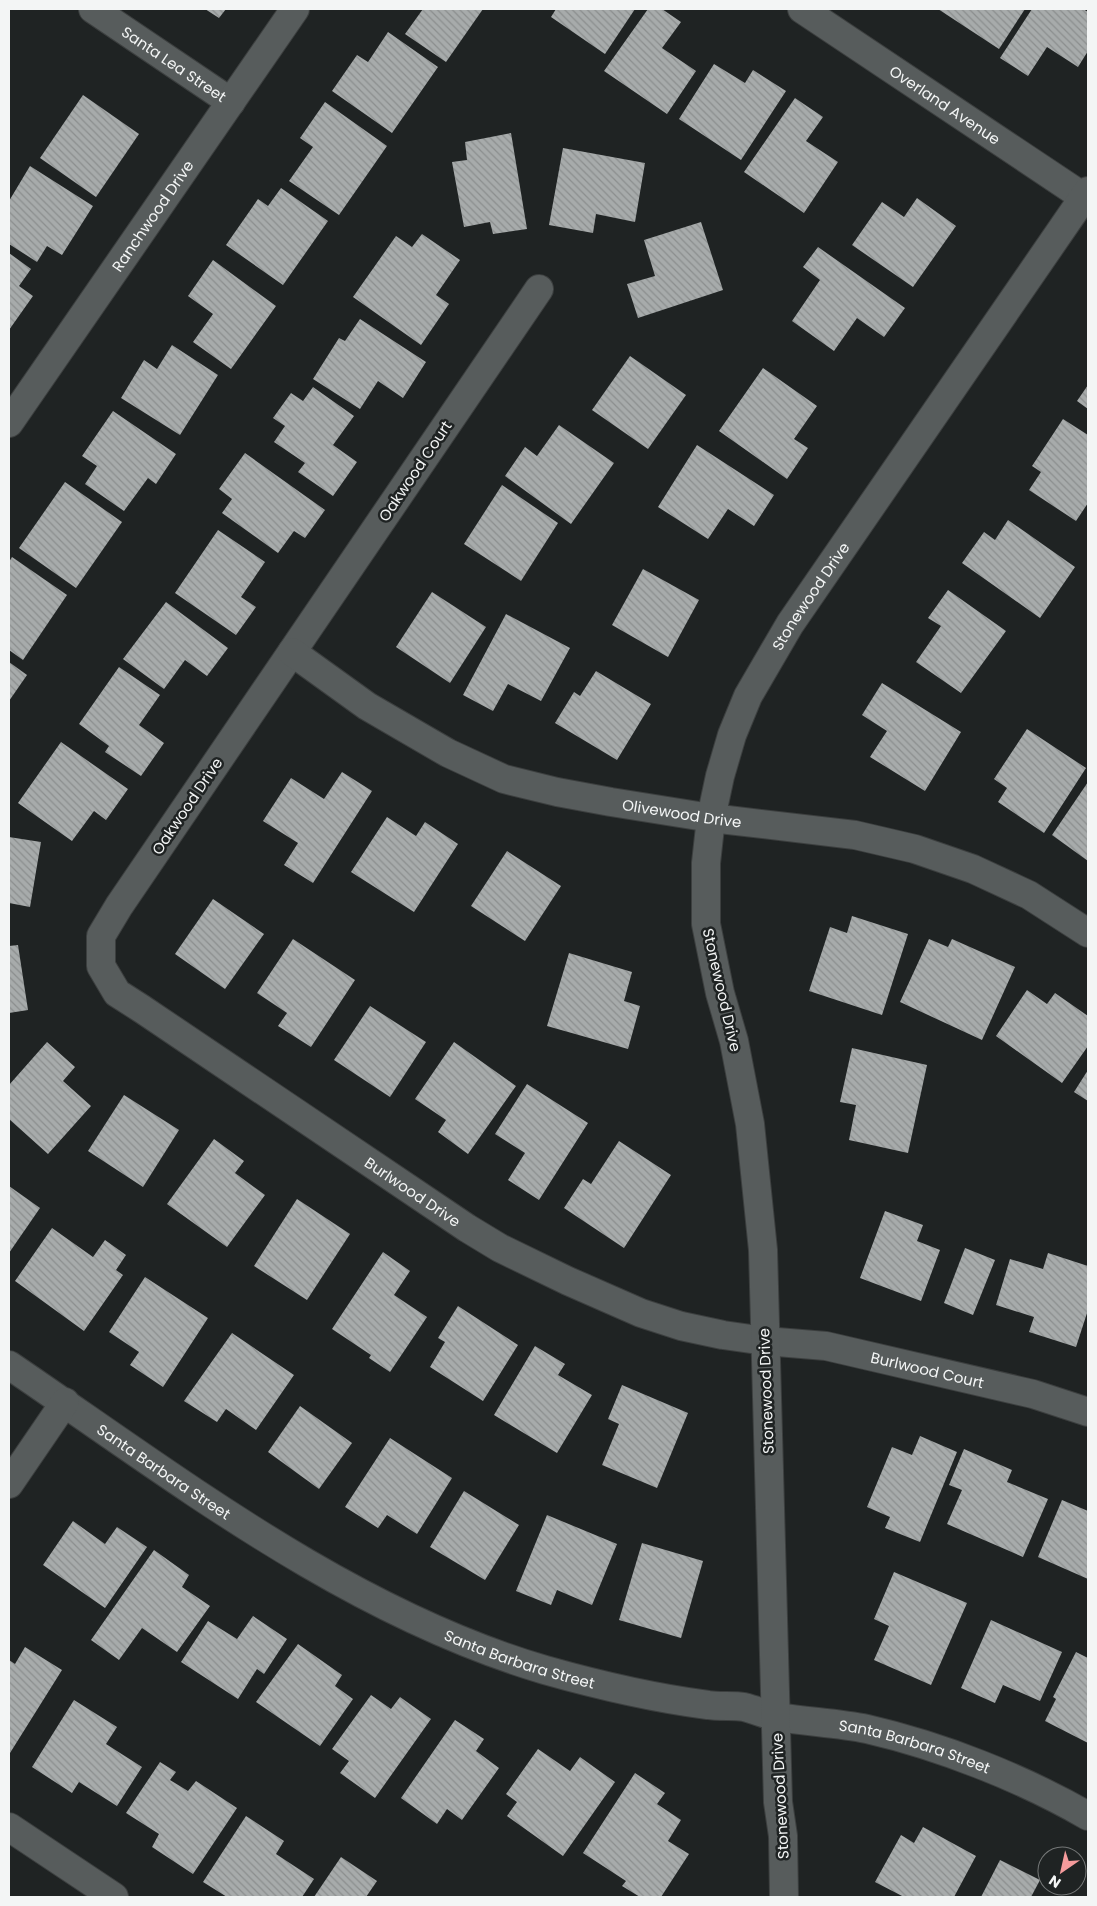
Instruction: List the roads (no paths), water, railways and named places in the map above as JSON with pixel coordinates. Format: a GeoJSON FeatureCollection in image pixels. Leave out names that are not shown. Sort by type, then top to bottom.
{"type":"FeatureCollection","features":[{"type":"Feature","properties":{"kind":"street","name":"Santa Lea Street"},"geometry":{"type":"LineString","coordinates":[[93,9],[231,102]]}},
{"type":"Feature","properties":{"kind":"street","name":"Ranchwood Drive"},"geometry":{"type":"LineString","coordinates":[[9,422],[295,9]]}},
{"type":"Feature","properties":{"kind":"street","name":"Overland Avenue"},"geometry":{"type":"LineString","coordinates":[[802,9],[1087,196]]}},
{"type":"Feature","properties":{"kind":"street","name":"Stonewood Drive"},"geometry":{"type":"LineString","coordinates":[[784,1897],[783,1836],[778,1802],[763,1250],[750,1124],[734,1041],[720,993],[706,924],[706,863],[711,818],[720,776],[732,736],[748,696],[767,660],[801,608],[1087,196]]}},
{"type":"Feature","properties":{"kind":"street","name":"Oakwood Court"},"geometry":{"type":"LineString","coordinates":[[292,652],[539,289]]}},
{"type":"Feature","properties":{"kind":"street","name":"Olivewood Drive"},"geometry":{"type":"LineString","coordinates":[[292,652],[367,706],[448,753],[504,779],[557,792],[611,802],[711,818],[855,835],[915,849],[973,869],[1029,895],[1088,932]]}},
{"type":"Feature","properties":{"kind":"street","name":"Oakwood Drive"},"geometry":{"type":"LineString","coordinates":[[101,966],[100,936],[292,652]]}},
{"type":"Feature","properties":{"kind":"street","name":"Burlwood Drive"},"geometry":{"type":"LineString","coordinates":[[101,966],[117,993],[500,1248],[568,1281],[641,1313],[681,1326],[764,1341]]}},
{"type":"Feature","properties":{"kind":"street","name":"Burlwood Court"},"geometry":{"type":"LineString","coordinates":[[764,1341],[826,1346],[1033,1394],[1088,1412]]}},
{"type":"Feature","properties":{"kind":"street","name":"Santa Barbara Street"},"geometry":{"type":"LineString","coordinates":[[9,1365],[226,1513],[316,1568],[410,1619],[476,1646],[576,1679],[710,1706],[743,1707],[776,1717],[864,1728],[940,1750],[1028,1785],[1061,1800],[1088,1816]]}},
{"type":"Feature","properties":{"kind":"street"},"geometry":{"type":"LineString","coordinates":[[9,1484],[64,1402]]}},
{"type":"Feature","properties":{"kind":"street"},"geometry":{"type":"LineString","coordinates":[[9,1827],[114,1897]]}}]}
